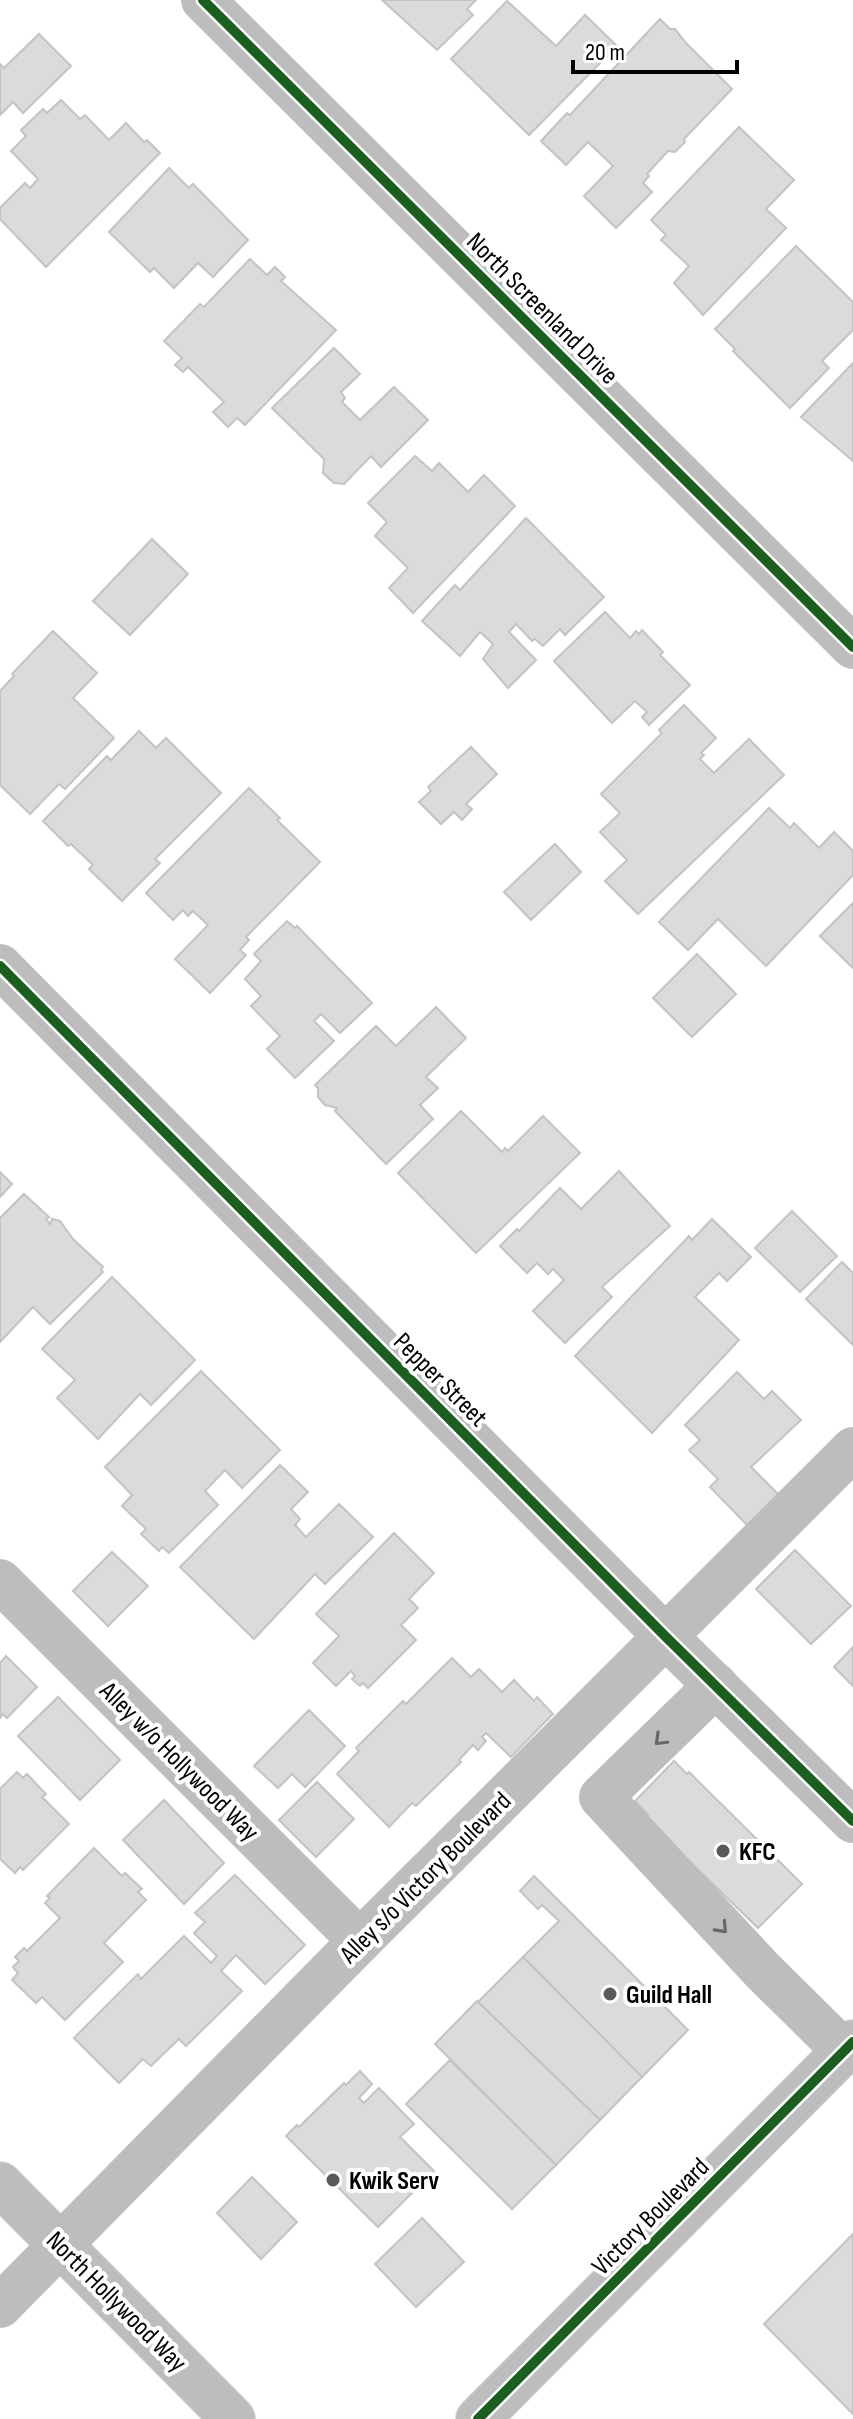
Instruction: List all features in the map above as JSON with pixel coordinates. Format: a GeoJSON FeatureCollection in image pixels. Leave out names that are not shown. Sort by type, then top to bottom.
{"type":"FeatureCollection","features":[{"type":"Feature","properties":{"kind":"street","name":"North Screenland Drive"},"geometry":{"type":"LineString","coordinates":[[203,0],[853,647]]}},
{"type":"Feature","properties":{"kind":"street","name":"Pepper Street"},"geometry":{"type":"LineString","coordinates":[[0,966],[666,1637],[853,1821]]}},
{"type":"Feature","properties":{"kind":"street","name":"Alley s/o Victory Boulevard"},"geometry":{"type":"LineString","coordinates":[[0,2306],[853,1449]]}},
{"type":"Feature","properties":{"kind":"street","name":"Alley w/o Hollywood Way"},"geometry":{"type":"LineString","coordinates":[[0,1581],[360,1941]]}},
{"type":"Feature","properties":{"kind":"street"},"geometry":{"type":"LineString","coordinates":[[716,1685],[601,1797],[762,1970],[849,2047]]}},
{"type":"Feature","properties":{"kind":"street","name":"Victory Boulevard"},"geometry":{"type":"LineString","coordinates":[[478,2419],[849,2047]]}},
{"type":"Feature","properties":{"kind":"street","name":"North Hollywood Way"},"geometry":{"type":"LineString","coordinates":[[0,2184],[233,2419]]}},
{"type":"Feature","properties":{"kind":"building"},"geometry":{"type":"Polygon","coordinates":[[[382,0],[476,0],[467,9],[473,15],[437,50],[382,0]]]}},
{"type":"Feature","properties":{"kind":"building"},"geometry":{"type":"Polygon","coordinates":[[[507,1],[556,46],[585,15],[617,46],[529,135],[451,59],[507,1]]]}},
{"type":"Feature","properties":{"kind":"building"},"geometry":{"type":"Polygon","coordinates":[[[660,19],[670,29],[675,29],[732,89],[675,152],[668,151],[647,174],[649,176],[643,183],[652,192],[616,228],[584,196],[613,166],[588,142],[566,165],[541,141],[567,113],[570,115],[660,19]]]}},
{"type":"Feature","properties":{"kind":"building"},"geometry":{"type":"Polygon","coordinates":[[[39,34],[71,66],[23,113],[13,102],[0,115],[0,64],[4,68],[39,34]]]}},
{"type":"Feature","properties":{"kind":"building"},"geometry":{"type":"Polygon","coordinates":[[[61,100],[80,119],[85,115],[109,140],[126,123],[160,153],[46,267],[0,219],[0,208],[25,183],[30,188],[38,179],[11,151],[26,136],[21,130],[43,109],[47,113],[61,100]]]}},
{"type":"Feature","properties":{"kind":"building"},"geometry":{"type":"Polygon","coordinates":[[[739,127],[794,180],[766,209],[786,228],[703,315],[674,283],[689,266],[661,240],[666,235],[651,220],[739,127]]]}},
{"type":"Feature","properties":{"kind":"building"},"geometry":{"type":"Polygon","coordinates":[[[169,168],[189,188],[193,184],[248,240],[213,277],[198,263],[174,288],[154,268],[150,272],[109,232],[169,168]]]}},
{"type":"Feature","properties":{"kind":"building"},"geometry":{"type":"Polygon","coordinates":[[[796,246],[853,302],[853,330],[822,361],[829,368],[790,408],[715,329],[796,246]]]}},
{"type":"Feature","properties":{"kind":"building"},"geometry":{"type":"Polygon","coordinates":[[[250,259],[267,275],[275,267],[285,277],[281,281],[336,330],[245,425],[237,418],[228,427],[213,412],[224,402],[188,367],[183,372],[175,365],[182,358],[164,341],[200,304],[204,307],[250,259]]]}},
{"type":"Feature","properties":{"kind":"building"},"geometry":{"type":"Polygon","coordinates":[[[334,348],[360,374],[341,392],[345,398],[342,402],[360,420],[394,387],[428,420],[381,467],[371,456],[344,484],[334,483],[323,473],[324,459],[272,408],[334,348]]]}},
{"type":"Feature","properties":{"kind":"building"},"geometry":{"type":"Polygon","coordinates":[[[853,363],[853,461],[801,417],[853,363]]]}},
{"type":"Feature","properties":{"kind":"building"},"geometry":{"type":"Polygon","coordinates":[[[415,456],[432,471],[439,463],[468,492],[484,475],[515,506],[413,613],[389,588],[408,568],[375,536],[387,522],[368,503],[415,456]]]}},
{"type":"Feature","properties":{"kind":"building"},"geometry":{"type":"Polygon","coordinates":[[[526,518],[604,597],[565,635],[560,629],[543,646],[535,639],[532,641],[516,624],[509,632],[536,660],[508,688],[483,659],[493,644],[480,632],[460,656],[422,621],[455,585],[460,590],[526,518]]]}},
{"type":"Feature","properties":{"kind":"building"},"geometry":{"type":"Polygon","coordinates":[[[152,539],[188,574],[130,635],[93,601],[152,539]]]}},
{"type":"Feature","properties":{"kind":"building"},"geometry":{"type":"Polygon","coordinates":[[[605,612],[630,638],[636,631],[639,634],[642,630],[663,652],[660,655],[690,685],[649,725],[642,717],[647,712],[635,701],[612,723],[554,661],[605,612]]]}},
{"type":"Feature","properties":{"kind":"building"},"geometry":{"type":"Polygon","coordinates":[[[53,631],[97,673],[73,698],[114,738],[65,789],[59,784],[30,814],[0,785],[0,691],[53,631]]]}},
{"type":"Feature","properties":{"kind":"building"},"geometry":{"type":"Polygon","coordinates":[[[684,705],[716,738],[701,753],[704,755],[700,759],[714,773],[749,739],[784,775],[638,914],[605,881],[627,860],[600,832],[620,813],[601,794],[662,733],[659,730],[684,705]]]}},
{"type":"Feature","properties":{"kind":"building"},"geometry":{"type":"Polygon","coordinates":[[[139,731],[156,748],[166,738],[221,793],[155,859],[160,863],[122,901],[89,869],[93,865],[43,821],[107,756],[111,760],[139,731]]]}},
{"type":"Feature","properties":{"kind":"building"},"geometry":{"type":"Polygon","coordinates":[[[471,747],[497,774],[466,804],[472,809],[462,820],[454,812],[441,824],[419,802],[431,791],[428,787],[471,747]]]}},
{"type":"Feature","properties":{"kind":"building"},"geometry":{"type":"Polygon","coordinates":[[[249,788],[320,862],[246,937],[249,940],[240,950],[246,955],[210,993],[175,959],[208,925],[193,911],[188,916],[183,910],[173,920],[146,893],[249,788]]]}},
{"type":"Feature","properties":{"kind":"building"},"geometry":{"type":"Polygon","coordinates":[[[769,808],[790,828],[794,823],[819,848],[834,832],[853,851],[853,875],[766,966],[718,919],[688,950],[659,922],[769,808]]]}},
{"type":"Feature","properties":{"kind":"building"},"geometry":{"type":"Polygon","coordinates":[[[555,844],[581,872],[531,920],[504,892],[555,844]]]}},
{"type":"Feature","properties":{"kind":"building"},"geometry":{"type":"Polygon","coordinates":[[[853,903],[853,968],[820,936],[853,903]]]}},
{"type":"Feature","properties":{"kind":"building"},"geometry":{"type":"Polygon","coordinates":[[[287,921],[295,928],[297,926],[372,1003],[340,1033],[321,1014],[314,1021],[334,1041],[295,1078],[267,1049],[280,1036],[251,1006],[261,996],[245,979],[261,961],[254,954],[287,921]]]}},
{"type":"Feature","properties":{"kind":"building"},"geometry":{"type":"Polygon","coordinates":[[[697,954],[736,994],[692,1037],[653,998],[697,954]]]}},
{"type":"Feature","properties":{"kind":"building"},"geometry":{"type":"Polygon","coordinates":[[[436,1007],[466,1038],[426,1077],[438,1088],[420,1105],[433,1119],[386,1164],[335,1111],[337,1108],[325,1105],[318,1097],[315,1085],[376,1026],[396,1046],[436,1007]]]}},
{"type":"Feature","properties":{"kind":"building"},"geometry":{"type":"Polygon","coordinates":[[[461,1111],[502,1152],[505,1148],[508,1151],[543,1116],[580,1153],[476,1253],[398,1173],[461,1111]]]}},
{"type":"Feature","properties":{"kind":"building"},"geometry":{"type":"Polygon","coordinates":[[[619,1171],[670,1226],[602,1287],[612,1297],[565,1343],[533,1311],[564,1280],[553,1269],[548,1274],[537,1263],[527,1273],[500,1246],[517,1229],[519,1231],[560,1188],[581,1209],[619,1171]]]}},
{"type":"Feature","properties":{"kind":"building"},"geometry":{"type":"Polygon","coordinates":[[[0,1172],[12,1184],[0,1197],[0,1172]]]}},
{"type":"Feature","properties":{"kind":"building"},"geometry":{"type":"Polygon","coordinates":[[[24,1194],[49,1217],[46,1219],[50,1224],[52,1219],[60,1221],[73,1239],[103,1267],[103,1272],[50,1324],[33,1307],[0,1342],[0,1218],[24,1194]]]}},
{"type":"Feature","properties":{"kind":"building"},"geometry":{"type":"Polygon","coordinates":[[[792,1211],[837,1256],[800,1292],[755,1248],[792,1211]]]}},
{"type":"Feature","properties":{"kind":"building"},"geometry":{"type":"Polygon","coordinates":[[[712,1219],[751,1257],[727,1281],[719,1273],[695,1297],[739,1340],[652,1433],[575,1356],[689,1236],[692,1240],[712,1219]]]}},
{"type":"Feature","properties":{"kind":"building"},"geometry":{"type":"Polygon","coordinates":[[[842,1262],[853,1273],[853,1345],[806,1299],[842,1262]]]}},
{"type":"Feature","properties":{"kind":"building"},"geometry":{"type":"Polygon","coordinates":[[[112,1277],[195,1360],[151,1405],[140,1394],[98,1439],[57,1398],[75,1380],[42,1349],[112,1277]]]}},
{"type":"Feature","properties":{"kind":"building"},"geometry":{"type":"Polygon","coordinates":[[[201,1371],[280,1450],[242,1488],[225,1470],[205,1491],[218,1505],[169,1553],[162,1547],[159,1551],[141,1534],[146,1529],[122,1506],[132,1495],[105,1467],[201,1371]]]}},
{"type":"Feature","properties":{"kind":"building"},"geometry":{"type":"Polygon","coordinates":[[[737,1372],[764,1399],[772,1391],[801,1420],[751,1467],[780,1496],[749,1527],[710,1487],[718,1479],[689,1450],[700,1440],[685,1425],[737,1372]]]}},
{"type":"Feature","properties":{"kind":"building"},"geometry":{"type":"Polygon","coordinates":[[[280,1465],[308,1492],[291,1509],[300,1519],[295,1525],[306,1537],[339,1504],[373,1537],[325,1584],[315,1574],[254,1639],[180,1567],[280,1465]]]}},
{"type":"Feature","properties":{"kind":"building"},"geometry":{"type":"Polygon","coordinates":[[[394,1533],[434,1573],[409,1599],[418,1608],[401,1625],[416,1640],[368,1688],[352,1679],[355,1676],[351,1671],[336,1686],[313,1663],[339,1636],[316,1614],[394,1533]]]}},
{"type":"Feature","properties":{"kind":"building"},"geometry":{"type":"Polygon","coordinates":[[[795,1550],[851,1606],[811,1644],[756,1589],[795,1550]]]}},
{"type":"Feature","properties":{"kind":"building"},"geometry":{"type":"Polygon","coordinates":[[[112,1552],[148,1586],[108,1626],[73,1591],[112,1552]]]}},
{"type":"Feature","properties":{"kind":"building"},"geometry":{"type":"Polygon","coordinates":[[[853,1647],[853,1686],[834,1667],[853,1647]]]}},
{"type":"Feature","properties":{"kind":"building"},"geometry":{"type":"Polygon","coordinates":[[[6,1656],[37,1687],[7,1718],[3,1714],[0,1718],[0,1663],[6,1656]]]}},
{"type":"Feature","properties":{"kind":"building"},"geometry":{"type":"Polygon","coordinates":[[[452,1658],[471,1677],[479,1669],[502,1692],[514,1680],[534,1701],[537,1697],[553,1714],[511,1757],[486,1733],[482,1737],[486,1741],[478,1750],[473,1745],[459,1760],[461,1762],[416,1806],[412,1803],[389,1827],[337,1774],[359,1751],[356,1748],[452,1658]]]}},
{"type":"Feature","properties":{"kind":"building"},"geometry":{"type":"Polygon","coordinates":[[[58,1697],[120,1760],[80,1800],[18,1736],[58,1697]]]}},
{"type":"Feature","properties":{"kind":"building"},"geometry":{"type":"Polygon","coordinates":[[[309,1710],[345,1746],[305,1787],[292,1774],[278,1788],[254,1766],[309,1710]]]}},
{"type":"Feature","properties":{"kind":"building","name":"KFC"},"geometry":{"type":"Polygon","coordinates":[[[674,1761],[687,1774],[689,1772],[802,1884],[758,1928],[645,1818],[648,1815],[635,1801],[674,1761]]]}},
{"type":"Feature","properties":{"kind":"building"},"geometry":{"type":"Polygon","coordinates":[[[17,1772],[23,1778],[27,1774],[46,1794],[42,1797],[69,1824],[23,1870],[20,1867],[15,1873],[0,1859],[0,1789],[17,1772]]]}},
{"type":"Feature","properties":{"kind":"building"},"geometry":{"type":"Polygon","coordinates":[[[317,1782],[354,1819],[316,1857],[279,1820],[317,1782]]]}},
{"type":"Feature","properties":{"kind":"building"},"geometry":{"type":"Polygon","coordinates":[[[164,1800],[224,1863],[184,1904],[123,1840],[164,1800]]]}},
{"type":"Feature","properties":{"kind":"building"},"geometry":{"type":"Polygon","coordinates":[[[94,1848],[122,1876],[125,1873],[142,1889],[138,1892],[146,1900],[104,1943],[123,1962],[65,2020],[42,1997],[36,2003],[12,1980],[18,1973],[13,1967],[19,1961],[15,1957],[24,1948],[27,1951],[60,1918],[45,1903],[50,1898],[47,1896],[94,1848]]]}},
{"type":"Feature","properties":{"kind":"building"},"geometry":{"type":"Polygon","coordinates":[[[235,1875],[305,1945],[265,1984],[236,1955],[221,1971],[242,1991],[186,2046],[179,2039],[151,2066],[143,2059],[119,2083],[74,2038],[138,1974],[141,1979],[184,1936],[211,1963],[217,1956],[194,1933],[205,1922],[195,1913],[235,1875]]]}},
{"type":"Feature","properties":{"kind":"building"},"geometry":{"type":"Polygon","coordinates":[[[534,1876],[688,2030],[642,2077],[523,1957],[559,1921],[542,1905],[538,1909],[520,1891],[534,1876]]]}},
{"type":"Feature","properties":{"kind":"building"},"geometry":{"type":"Polygon","coordinates":[[[523,1957],[642,2077],[600,2120],[478,2002],[523,1957]]]}},
{"type":"Feature","properties":{"kind":"building"},"geometry":{"type":"Polygon","coordinates":[[[477,2001],[600,2120],[556,2165],[435,2044],[477,2001]]]}},
{"type":"Feature","properties":{"kind":"building"},"geometry":{"type":"Polygon","coordinates":[[[450,2060],[556,2165],[512,2209],[406,2104],[450,2060]]]}},
{"type":"Feature","properties":{"kind":"building"},"geometry":{"type":"Polygon","coordinates":[[[360,2071],[372,2084],[359,2098],[364,2103],[379,2088],[414,2124],[400,2137],[434,2171],[378,2227],[286,2136],[360,2071]]]}},
{"type":"Feature","properties":{"kind":"building"},"geometry":{"type":"Polygon","coordinates":[[[252,2177],[297,2222],[261,2259],[217,2213],[252,2177]]]}},
{"type":"Feature","properties":{"kind":"building"},"geometry":{"type":"Polygon","coordinates":[[[422,2218],[464,2262],[416,2307],[375,2264],[422,2218]]]}},
{"type":"Feature","properties":{"kind":"building"},"geometry":{"type":"Polygon","coordinates":[[[853,2234],[853,2414],[764,2324],[853,2234]]]}},
{"type":"Feature","properties":{"kind":"cycle path"},"geometry":{"type":"LineString","coordinates":[[203,0],[853,647]]}},
{"type":"Feature","properties":{"kind":"cycle path"},"geometry":{"type":"LineString","coordinates":[[0,966],[666,1637],[853,1821]]}},
{"type":"Feature","properties":{"kind":"cycle path"},"geometry":{"type":"LineString","coordinates":[[478,2419],[853,2042]]}},
{"type":"Feature","properties":{"kind":"place","name":"KFC"},"geometry":{"type":"Point","coordinates":[723,1851]}},
{"type":"Feature","properties":{"kind":"place","name":"Guild Hall"},"geometry":{"type":"Point","coordinates":[610,1994]}},
{"type":"Feature","properties":{"kind":"place","name":"Kwik Serv"},"geometry":{"type":"Point","coordinates":[333,2180]}}]}
